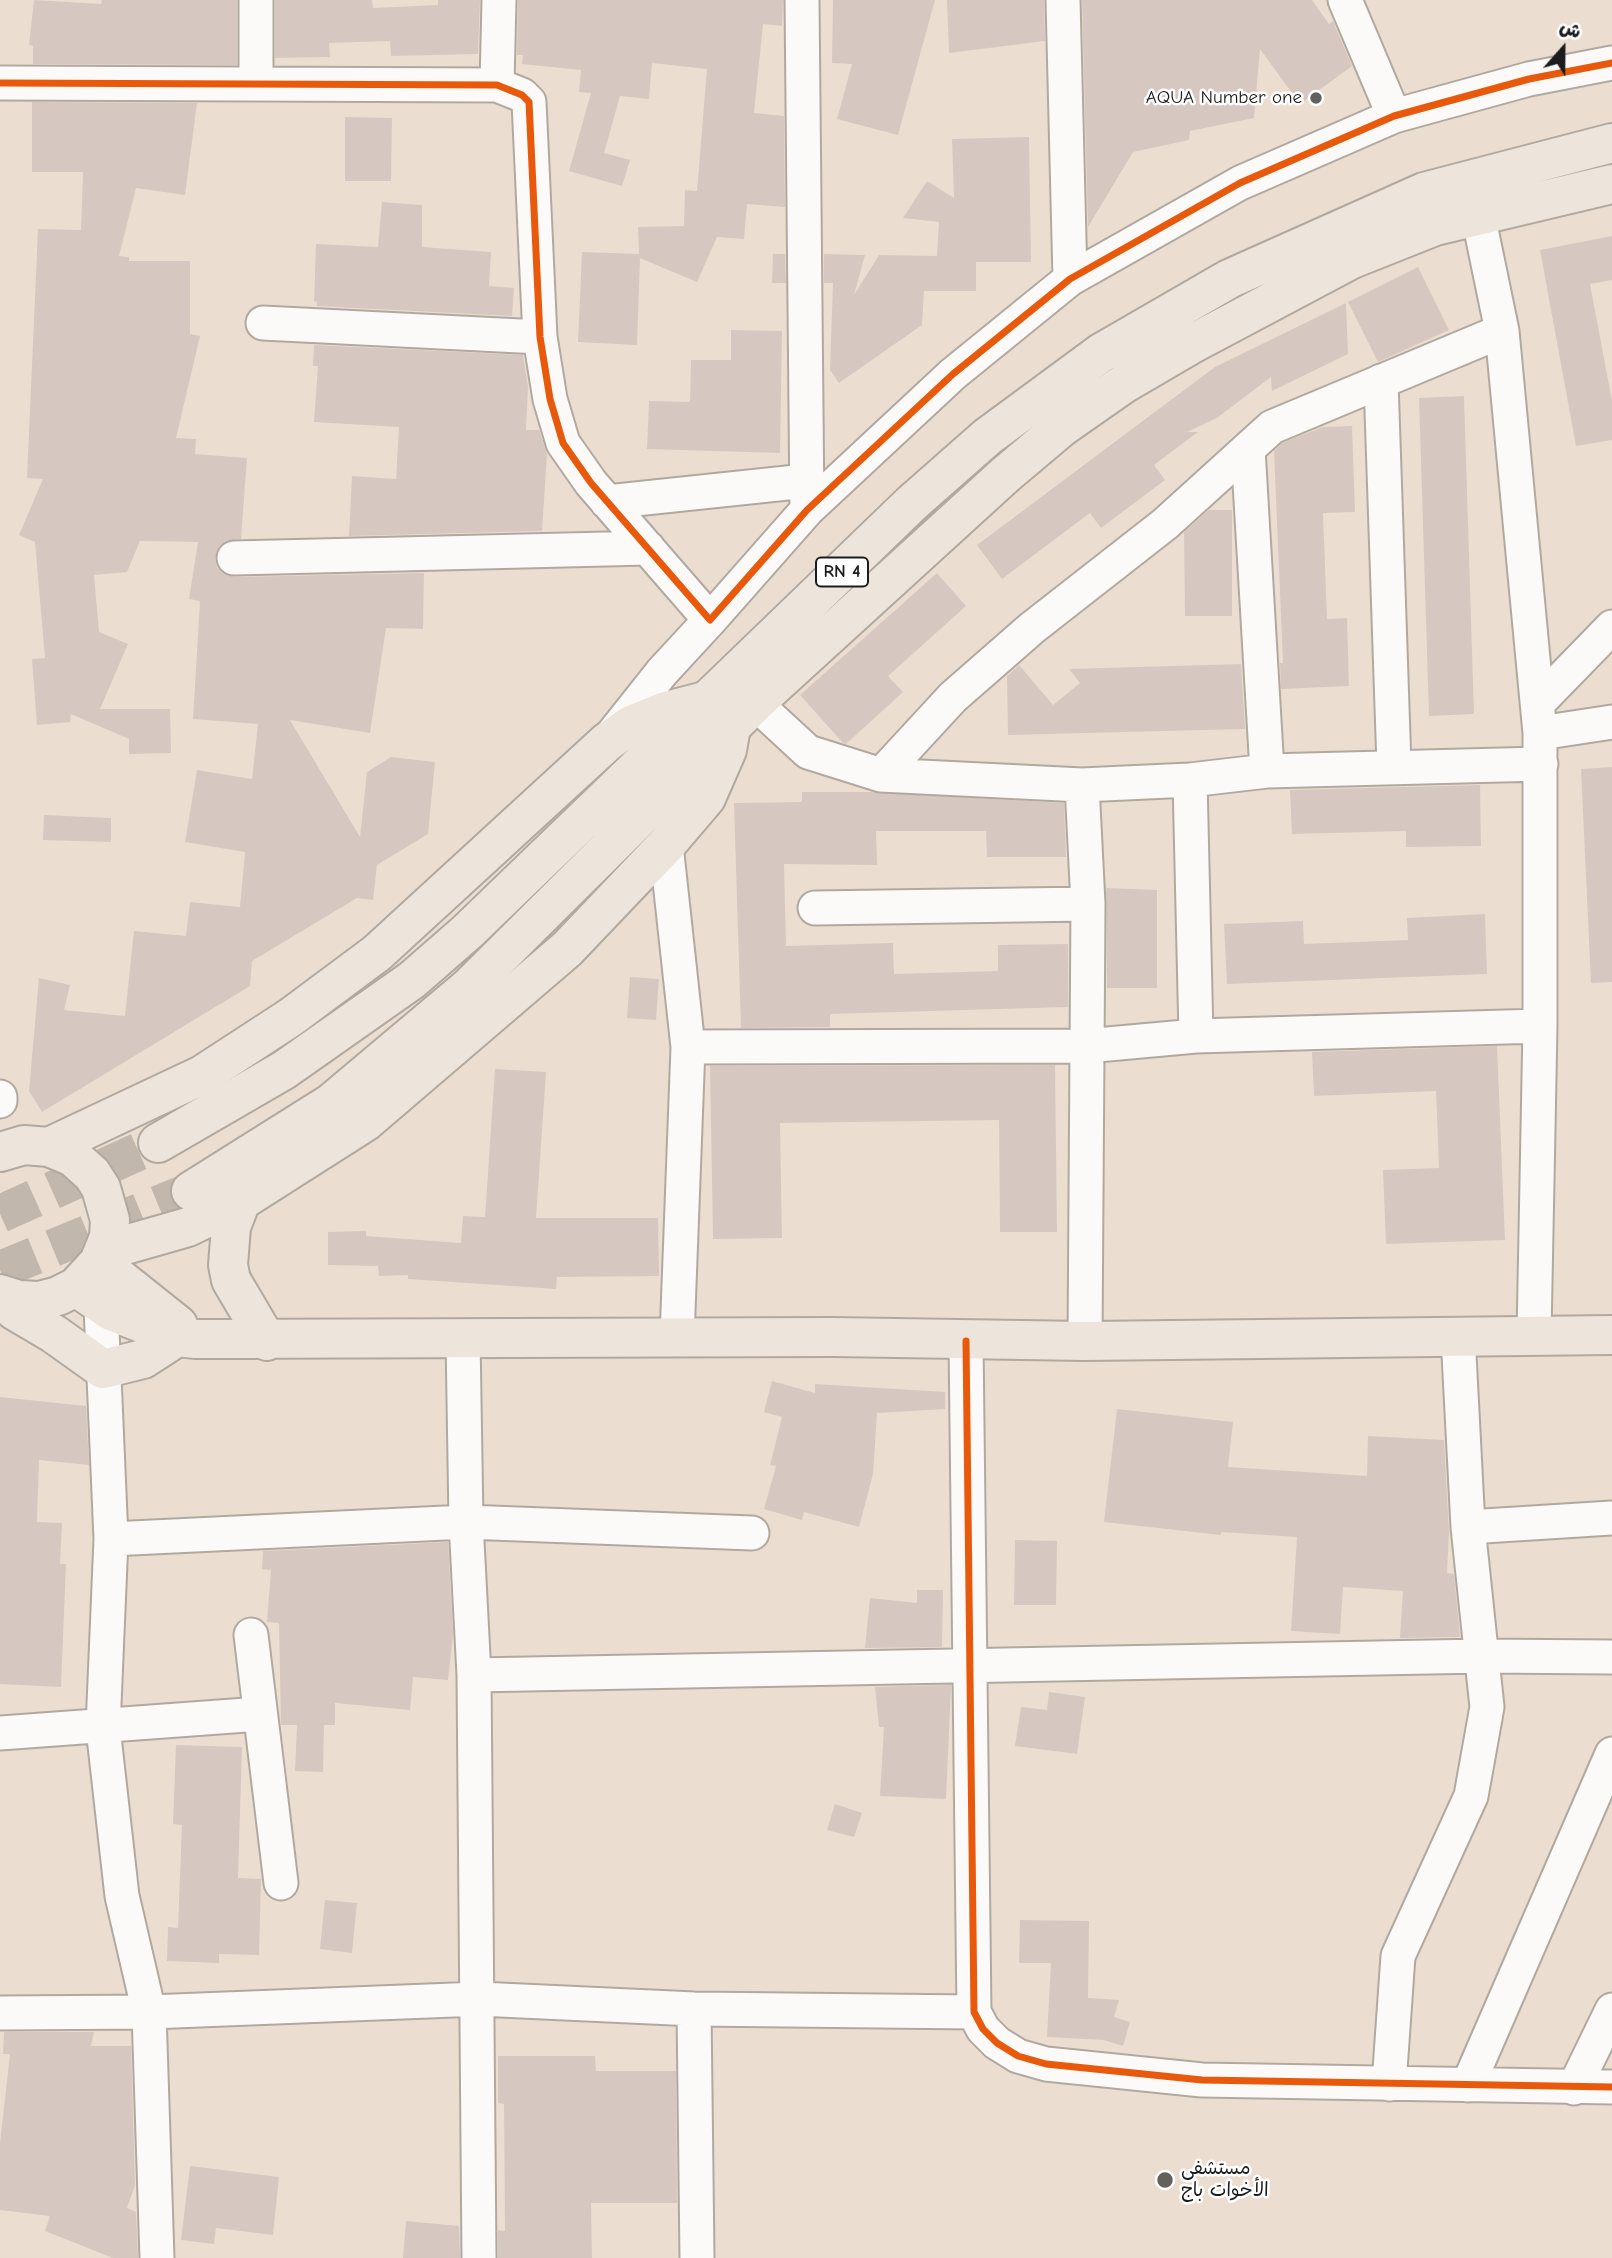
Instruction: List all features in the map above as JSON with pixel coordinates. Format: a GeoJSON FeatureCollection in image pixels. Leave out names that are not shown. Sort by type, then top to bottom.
{"type":"FeatureCollection","features":[{"type":"Feature","properties":{"kind":"main road","name":"RN 4"},"geometry":{"type":"LineString","coordinates":[[191,1191],[331,1103],[469,987],[732,710],[912,503],[987,437],[1101,353],[1229,279],[1424,192],[1612,143]]}},
{"type":"Feature","properties":{"kind":"main road","name":"RN 4"},"geometry":{"type":"LineString","coordinates":[[158,1143],[284,1070],[412,980],[1005,475],[1062,428],[1125,383],[1190,345],[1352,259],[1435,226],[1612,184]]}},
{"type":"Feature","properties":{"kind":"main road"},"geometry":{"type":"LineString","coordinates":[[13,1306],[58,1296],[241,1201],[365,1122],[567,949],[666,845],[706,798],[727,750],[732,710],[663,712],[631,725],[607,742],[377,953],[292,1017],[202,1075],[49,1147]]}},
{"type":"Feature","properties":{"kind":"main road"},"geometry":{"type":"LineString","coordinates":[[0,1152],[24,1145],[49,1147],[73,1157],[92,1174],[102,1188],[110,1220],[95,1277]]}},
{"type":"Feature","properties":{"kind":"main road"},"geometry":{"type":"LineString","coordinates":[[241,1201],[230,1227],[228,1265],[234,1287],[267,1341]]}},
{"type":"Feature","properties":{"kind":"main road"},"geometry":{"type":"LineString","coordinates":[[95,1277],[186,1338]]}},
{"type":"Feature","properties":{"kind":"main road"},"geometry":{"type":"LineString","coordinates":[[13,1306],[103,1369],[143,1359],[186,1338],[267,1341],[677,1338],[1085,1341],[1612,1335]]}},
{"type":"Feature","properties":{"kind":"street"},"geometry":{"type":"LineString","coordinates":[[256,0],[256,84]]}},
{"type":"Feature","properties":{"kind":"street"},"geometry":{"type":"LineString","coordinates":[[497,85],[499,0]]}},
{"type":"Feature","properties":{"kind":"street"},"geometry":{"type":"LineString","coordinates":[[802,0],[806,496]]}},
{"type":"Feature","properties":{"kind":"street"},"geometry":{"type":"LineString","coordinates":[[1063,0],[1070,279]]}},
{"type":"Feature","properties":{"kind":"street"},"geometry":{"type":"LineString","coordinates":[[1345,0],[1394,116]]}},
{"type":"Feature","properties":{"kind":"street"},"geometry":{"type":"LineString","coordinates":[[607,742],[662,673],[710,620],[806,496],[1070,279],[1240,183],[1394,116],[1529,79],[1612,63]]}},
{"type":"Feature","properties":{"kind":"street"},"geometry":{"type":"LineString","coordinates":[[0,83],[497,85],[512,89],[529,103],[540,337],[550,400],[563,443],[607,502],[710,620]]}},
{"type":"Feature","properties":{"kind":"street"},"geometry":{"type":"LineString","coordinates":[[1478,215],[1502,331],[1540,733],[1540,1027],[1534,1335]]}},
{"type":"Feature","properties":{"kind":"street"},"geometry":{"type":"LineString","coordinates":[[263,323],[540,337]]}},
{"type":"Feature","properties":{"kind":"street"},"geometry":{"type":"LineString","coordinates":[[881,775],[953,697],[1032,628],[1165,524],[1272,427],[1294,415],[1502,331]]}},
{"type":"Feature","properties":{"kind":"street"},"geometry":{"type":"LineString","coordinates":[[1381,381],[1394,766]]}},
{"type":"Feature","properties":{"kind":"street"},"geometry":{"type":"LineString","coordinates":[[1248,449],[1266,771]]}},
{"type":"Feature","properties":{"kind":"street"},"geometry":{"type":"LineString","coordinates":[[607,502],[806,496]]}},
{"type":"Feature","properties":{"kind":"street"},"geometry":{"type":"LineString","coordinates":[[233,558],[648,548]]}},
{"type":"Feature","properties":{"kind":"street"},"geometry":{"type":"LineString","coordinates":[[1540,733],[1612,627]]}},
{"type":"Feature","properties":{"kind":"street"},"geometry":{"type":"LineString","coordinates":[[732,710],[808,752],[881,775],[1082,785],[1190,780],[1266,771],[1394,766],[1540,733],[1612,722]]}},
{"type":"Feature","properties":{"kind":"street"},"geometry":{"type":"LineString","coordinates":[[1190,780],[1196,1036]]}},
{"type":"Feature","properties":{"kind":"street"},"geometry":{"type":"LineString","coordinates":[[1082,785],[1088,904],[1085,1341]]}},
{"type":"Feature","properties":{"kind":"street"},"geometry":{"type":"LineString","coordinates":[[666,845],[688,1047],[677,1338]]}},
{"type":"Feature","properties":{"kind":"street"},"geometry":{"type":"LineString","coordinates":[[815,908],[1088,904]]}},
{"type":"Feature","properties":{"kind":"street"},"geometry":{"type":"LineString","coordinates":[[688,1047],[1086,1046],[1196,1036],[1540,1027]]}},
{"type":"Feature","properties":{"kind":"street"},"geometry":{"type":"LineString","coordinates":[[95,1277],[103,1369],[111,1539],[103,1728],[122,1896],[149,2012],[157,2258]]}},
{"type":"Feature","properties":{"kind":"street"},"geometry":{"type":"LineString","coordinates":[[1389,2084],[1398,1956],[1471,1796],[1487,1707],[1468,1527],[1458,1335]]}},
{"type":"Feature","properties":{"kind":"street"},"geometry":{"type":"LineString","coordinates":[[463,1338],[466,1522],[474,1675],[479,1999],[479,2258]]}},
{"type":"Feature","properties":{"kind":"street"},"geometry":{"type":"LineString","coordinates":[[966,1341],[972,1667],[974,2011],[984,2029],[997,2043],[1018,2056],[1046,2064],[1202,2080],[1612,2087]]}},
{"type":"Feature","properties":{"kind":"street"},"geometry":{"type":"LineString","coordinates":[[1468,1527],[1612,1518]]}},
{"type":"Feature","properties":{"kind":"street"},"geometry":{"type":"LineString","coordinates":[[111,1539],[466,1522],[752,1533]]}},
{"type":"Feature","properties":{"kind":"street"},"geometry":{"type":"LineString","coordinates":[[251,1636],[281,1883]]}},
{"type":"Feature","properties":{"kind":"street"},"geometry":{"type":"LineString","coordinates":[[474,1675],[1483,1656],[1612,1657]]}},
{"type":"Feature","properties":{"kind":"street"},"geometry":{"type":"LineString","coordinates":[[0,1732],[103,1728],[260,1714]]}},
{"type":"Feature","properties":{"kind":"street"},"geometry":{"type":"LineString","coordinates":[[1468,2085],[1612,1754]]}},
{"type":"Feature","properties":{"kind":"street"},"geometry":{"type":"LineString","coordinates":[[0,2013],[149,2012],[479,1999],[694,2009],[974,2011]]}},
{"type":"Feature","properties":{"kind":"street"},"geometry":{"type":"LineString","coordinates":[[694,2009],[697,2258]]}},
{"type":"Feature","properties":{"kind":"street"},"geometry":{"type":"LineString","coordinates":[[1574,2088],[1612,2010]]}},
{"type":"Feature","properties":{"kind":"building"},"geometry":{"type":"Polygon","coordinates":[[[34,0],[101,4],[102,0],[237,0],[237,65],[33,64],[33,46],[29,45],[34,0]]]}},
{"type":"Feature","properties":{"kind":"building"},"geometry":{"type":"Polygon","coordinates":[[[275,0],[372,0],[373,8],[438,5],[438,0],[480,0],[478,54],[391,56],[390,41],[329,43],[330,57],[275,58],[275,0]]]}},
{"type":"Feature","properties":{"kind":"building"},"geometry":{"type":"Polygon","coordinates":[[[518,0],[783,0],[782,26],[763,24],[754,113],[784,116],[785,207],[747,204],[744,239],[717,237],[697,282],[640,258],[637,345],[578,342],[582,252],[639,254],[638,227],[684,226],[685,190],[697,191],[707,69],[652,63],[649,99],[620,96],[604,153],[630,160],[622,186],[569,171],[591,93],[579,92],[581,70],[522,64],[523,55],[517,55],[518,0]]]}},
{"type":"Feature","properties":{"kind":"building"},"geometry":{"type":"Polygon","coordinates":[[[833,0],[935,0],[898,135],[837,119],[852,64],[832,63],[833,0]]]}},
{"type":"Feature","properties":{"kind":"building"},"geometry":{"type":"Polygon","coordinates":[[[947,0],[1044,0],[1045,41],[949,53],[947,0]]]}},
{"type":"Feature","properties":{"kind":"building"},"geometry":{"type":"Polygon","coordinates":[[[1082,0],[1312,0],[1329,24],[1333,21],[1352,66],[1300,104],[1260,49],[1254,118],[1190,131],[1189,140],[1133,152],[1088,227],[1082,0]]]}},
{"type":"Feature","properties":{"kind":"building"},"geometry":{"type":"Polygon","coordinates":[[[32,102],[197,103],[185,195],[136,188],[119,256],[129,257],[129,261],[190,261],[190,334],[200,336],[176,438],[196,439],[195,454],[247,458],[241,539],[225,541],[218,548],[215,558],[217,567],[224,574],[234,577],[424,573],[423,629],[386,628],[370,733],[290,720],[360,837],[367,772],[391,757],[435,762],[428,834],[377,865],[373,900],[357,898],[252,961],[250,986],[42,1112],[29,1091],[39,978],[70,985],[64,1010],[125,1016],[134,931],[186,936],[190,902],[240,907],[245,852],[185,842],[197,770],[252,779],[258,724],[193,719],[200,601],[189,599],[198,542],[140,541],[127,572],[94,575],[99,632],[128,644],[100,709],[170,709],[171,753],[129,754],[129,739],[71,714],[70,722],[37,725],[32,659],[45,658],[35,542],[19,535],[43,479],[27,478],[38,229],[81,230],[83,172],[32,172],[32,102]]]}},
{"type":"Feature","properties":{"kind":"building"},"geometry":{"type":"Polygon","coordinates":[[[345,117],[392,118],[391,181],[345,181],[345,117]]]}},
{"type":"Feature","properties":{"kind":"building"},"geometry":{"type":"Polygon","coordinates":[[[1029,137],[1031,262],[976,262],[976,291],[924,291],[922,325],[839,383],[830,370],[833,283],[824,283],[824,254],[865,255],[854,295],[879,255],[937,256],[939,222],[903,218],[927,181],[954,198],[952,139],[1029,137]]]}},
{"type":"Feature","properties":{"kind":"building"},"geometry":{"type":"Polygon","coordinates":[[[382,202],[422,205],[422,247],[491,252],[489,286],[514,288],[512,316],[317,306],[314,301],[316,244],[378,247],[382,202]]]}},
{"type":"Feature","properties":{"kind":"building"},"geometry":{"type":"Polygon","coordinates":[[[1612,236],[1612,280],[1590,284],[1612,401],[1612,440],[1576,446],[1540,250],[1612,236]]]}},
{"type":"Feature","properties":{"kind":"building"},"geometry":{"type":"Polygon","coordinates":[[[773,254],[785,254],[786,283],[772,283],[773,254]]]}},
{"type":"Feature","properties":{"kind":"building"},"geometry":{"type":"Polygon","coordinates":[[[1418,267],[1449,330],[1378,362],[1348,302],[1418,267]]]}},
{"type":"Feature","properties":{"kind":"building"},"geometry":{"type":"Polygon","coordinates":[[[1346,303],[1348,354],[1272,391],[1271,377],[1217,418],[1187,432],[1198,432],[1154,465],[1165,480],[1101,528],[1090,513],[1002,579],[977,545],[1215,367],[1346,303]]]}},
{"type":"Feature","properties":{"kind":"building"},"geometry":{"type":"Polygon","coordinates":[[[731,330],[782,331],[780,453],[647,449],[649,401],[690,402],[691,360],[731,360],[731,330]]]}},
{"type":"Feature","properties":{"kind":"building"},"geometry":{"type":"Polygon","coordinates":[[[314,345],[523,355],[528,387],[526,430],[539,430],[547,454],[542,531],[349,536],[352,476],[396,479],[399,427],[314,422],[318,366],[313,366],[314,345]]]}},
{"type":"Feature","properties":{"kind":"building"},"geometry":{"type":"Polygon","coordinates":[[[1464,396],[1474,714],[1429,716],[1419,398],[1464,396]]]}},
{"type":"Feature","properties":{"kind":"building"},"geometry":{"type":"Polygon","coordinates":[[[1352,426],[1355,512],[1323,513],[1327,619],[1347,618],[1349,686],[1281,689],[1280,663],[1283,663],[1274,451],[1282,443],[1323,427],[1352,426]]]}},
{"type":"Feature","properties":{"kind":"building"},"geometry":{"type":"Polygon","coordinates":[[[1209,510],[1232,510],[1232,616],[1185,616],[1184,532],[1209,510]]]}},
{"type":"Feature","properties":{"kind":"building"},"geometry":{"type":"Polygon","coordinates":[[[937,573],[966,606],[888,676],[903,692],[846,744],[843,743],[800,695],[937,573]]]}},
{"type":"Feature","properties":{"kind":"building"},"geometry":{"type":"Polygon","coordinates":[[[1241,664],[1245,729],[1008,735],[1007,676],[1019,665],[1053,705],[1080,683],[1069,669],[1241,664]]]}},
{"type":"Feature","properties":{"kind":"building"},"geometry":{"type":"Polygon","coordinates":[[[1612,767],[1612,982],[1591,983],[1581,769],[1612,767]]]}},
{"type":"Feature","properties":{"kind":"building"},"geometry":{"type":"Polygon","coordinates":[[[1480,785],[1481,846],[1406,847],[1406,831],[1292,834],[1290,790],[1480,785]]]}},
{"type":"Feature","properties":{"kind":"building"},"geometry":{"type":"Polygon","coordinates":[[[802,792],[871,792],[1064,803],[1066,857],[987,857],[986,831],[876,831],[877,865],[784,864],[786,946],[893,943],[894,974],[998,971],[998,945],[1068,944],[1068,1007],[830,1014],[830,1027],[741,1028],[734,803],[802,802],[802,792]]]}},
{"type":"Feature","properties":{"kind":"building"},"geometry":{"type":"Polygon","coordinates":[[[44,815],[111,818],[111,842],[43,840],[44,815]]]}},
{"type":"Feature","properties":{"kind":"building"},"geometry":{"type":"Polygon","coordinates":[[[1106,888],[1157,890],[1157,988],[1107,988],[1106,888]]]}},
{"type":"Feature","properties":{"kind":"building"},"geometry":{"type":"Polygon","coordinates":[[[1485,914],[1487,974],[1227,984],[1224,924],[1303,921],[1304,944],[1408,940],[1407,918],[1485,914]]]}},
{"type":"Feature","properties":{"kind":"building"},"geometry":{"type":"Polygon","coordinates":[[[630,977],[659,979],[656,1020],[627,1018],[630,977]]]}},
{"type":"Feature","properties":{"kind":"building"},"geometry":{"type":"Polygon","coordinates":[[[1497,1046],[1505,1240],[1386,1244],[1383,1170],[1439,1168],[1436,1091],[1314,1096],[1312,1052],[1497,1046]]]}},
{"type":"Feature","properties":{"kind":"building"},"geometry":{"type":"Polygon","coordinates":[[[1055,1065],[1057,1232],[1000,1232],[999,1120],[780,1123],[782,1238],[713,1239],[710,1066],[1055,1065]]]}},
{"type":"Feature","properties":{"kind":"building"},"geometry":{"type":"Polygon","coordinates":[[[495,1069],[546,1072],[536,1218],[658,1218],[659,1276],[557,1277],[556,1289],[408,1279],[408,1275],[379,1276],[378,1266],[328,1265],[328,1232],[366,1231],[366,1236],[461,1243],[463,1216],[485,1217],[495,1069]]]}},
{"type":"Feature","properties":{"kind":"building"},"geometry":{"type":"Polygon","coordinates":[[[772,1381],[815,1393],[815,1384],[945,1392],[945,1409],[877,1413],[873,1474],[859,1527],[804,1512],[802,1520],[764,1509],[776,1466],[770,1465],[782,1417],[764,1412],[772,1381]]]}},
{"type":"Feature","properties":{"kind":"building"},"geometry":{"type":"Polygon","coordinates":[[[0,1397],[86,1406],[89,1465],[39,1460],[37,1522],[62,1523],[60,1564],[66,1564],[61,1687],[0,1684],[0,1397]]]}},
{"type":"Feature","properties":{"kind":"building"},"geometry":{"type":"Polygon","coordinates":[[[1117,1409],[1233,1422],[1228,1467],[1367,1476],[1368,1436],[1444,1440],[1449,1532],[1447,1573],[1454,1574],[1460,1637],[1400,1638],[1403,1591],[1343,1587],[1340,1634],[1291,1631],[1297,1537],[1221,1532],[1221,1535],[1104,1522],[1117,1409]]]}},
{"type":"Feature","properties":{"kind":"building"},"geometry":{"type":"Polygon","coordinates":[[[1015,1540],[1057,1541],[1056,1605],[1014,1605],[1015,1540]]]}},
{"type":"Feature","properties":{"kind":"building"},"geometry":{"type":"Polygon","coordinates":[[[448,1542],[453,1634],[448,1680],[413,1677],[410,1710],[335,1703],[335,1725],[324,1725],[323,1772],[295,1771],[297,1725],[281,1725],[279,1623],[267,1622],[271,1570],[262,1569],[263,1551],[448,1542]]]}},
{"type":"Feature","properties":{"kind":"building"},"geometry":{"type":"Polygon","coordinates":[[[917,1590],[943,1590],[942,1647],[865,1648],[870,1598],[917,1603],[917,1590]]]}},
{"type":"Feature","properties":{"kind":"building"},"geometry":{"type":"Polygon","coordinates":[[[951,1685],[946,1799],[880,1796],[884,1727],[879,1727],[875,1687],[951,1685]]]}},
{"type":"Feature","properties":{"kind":"building"},"geometry":{"type":"Polygon","coordinates":[[[1049,1692],[1085,1697],[1077,1754],[1015,1746],[1021,1707],[1047,1710],[1049,1692]]]}},
{"type":"Feature","properties":{"kind":"building"},"geometry":{"type":"Polygon","coordinates":[[[176,1745],[242,1747],[238,1878],[261,1879],[259,1955],[219,1954],[219,1963],[167,1961],[168,1927],[178,1928],[182,1825],[173,1824],[176,1745]]]}},
{"type":"Feature","properties":{"kind":"building"},"geometry":{"type":"Polygon","coordinates":[[[835,1804],[862,1813],[854,1837],[827,1830],[835,1804]]]}},
{"type":"Feature","properties":{"kind":"building"},"geometry":{"type":"Polygon","coordinates":[[[325,1900],[357,1903],[352,1953],[320,1949],[325,1900]]]}},
{"type":"Feature","properties":{"kind":"building"},"geometry":{"type":"Polygon","coordinates":[[[1020,1920],[1089,1921],[1088,1998],[1119,2000],[1114,2017],[1130,2022],[1123,2046],[1104,2040],[1047,2037],[1051,1963],[1019,1963],[1020,1920]]]}},
{"type":"Feature","properties":{"kind":"building"},"geometry":{"type":"Polygon","coordinates":[[[4,2032],[94,2032],[91,2046],[131,2046],[135,2185],[127,2208],[136,2212],[138,2258],[113,2258],[45,2231],[50,2216],[0,2210],[0,2143],[10,2054],[3,2054],[4,2032]]]}},
{"type":"Feature","properties":{"kind":"building"},"geometry":{"type":"Polygon","coordinates":[[[498,2056],[595,2056],[596,2071],[676,2071],[677,2203],[591,2203],[592,2258],[498,2258],[498,2230],[505,2231],[504,2104],[498,2103],[498,2056]]]}},
{"type":"Feature","properties":{"kind":"building"},"geometry":{"type":"Polygon","coordinates":[[[190,2166],[279,2177],[273,2235],[216,2228],[214,2244],[181,2240],[190,2166]]]}},
{"type":"Feature","properties":{"kind":"building"},"geometry":{"type":"Polygon","coordinates":[[[406,2221],[459,2226],[460,2258],[403,2258],[406,2221]]]}},
{"type":"Feature","properties":{"kind":"tunnel"},"geometry":{"type":"LineString","coordinates":[[0,1214],[158,1143]]}},
{"type":"Feature","properties":{"kind":"tunnel"},"geometry":{"type":"LineString","coordinates":[[0,1270],[191,1191]]}},
{"type":"Feature","properties":{"kind":"cycle path"},"geometry":{"type":"LineString","coordinates":[[0,83],[497,85],[522,95],[529,102],[540,337],[550,399],[563,443],[591,483],[710,620],[807,510],[953,374],[1070,279],[1240,183],[1394,116],[1529,79],[1612,63]]}},
{"type":"Feature","properties":{"kind":"cycle path"},"geometry":{"type":"LineString","coordinates":[[966,1341],[974,2012],[983,2029],[997,2043],[1018,2056],[1046,2064],[1202,2080],[1612,2087]]}},
{"type":"Feature","properties":{"kind":"place","name":"AQUA Number one"},"geometry":{"type":"Point","coordinates":[1316,98]}},
{"type":"Feature","properties":{"kind":"place","name":"مستشفى الأخوات باج"},"geometry":{"type":"Point","coordinates":[1165,2180]}}]}
